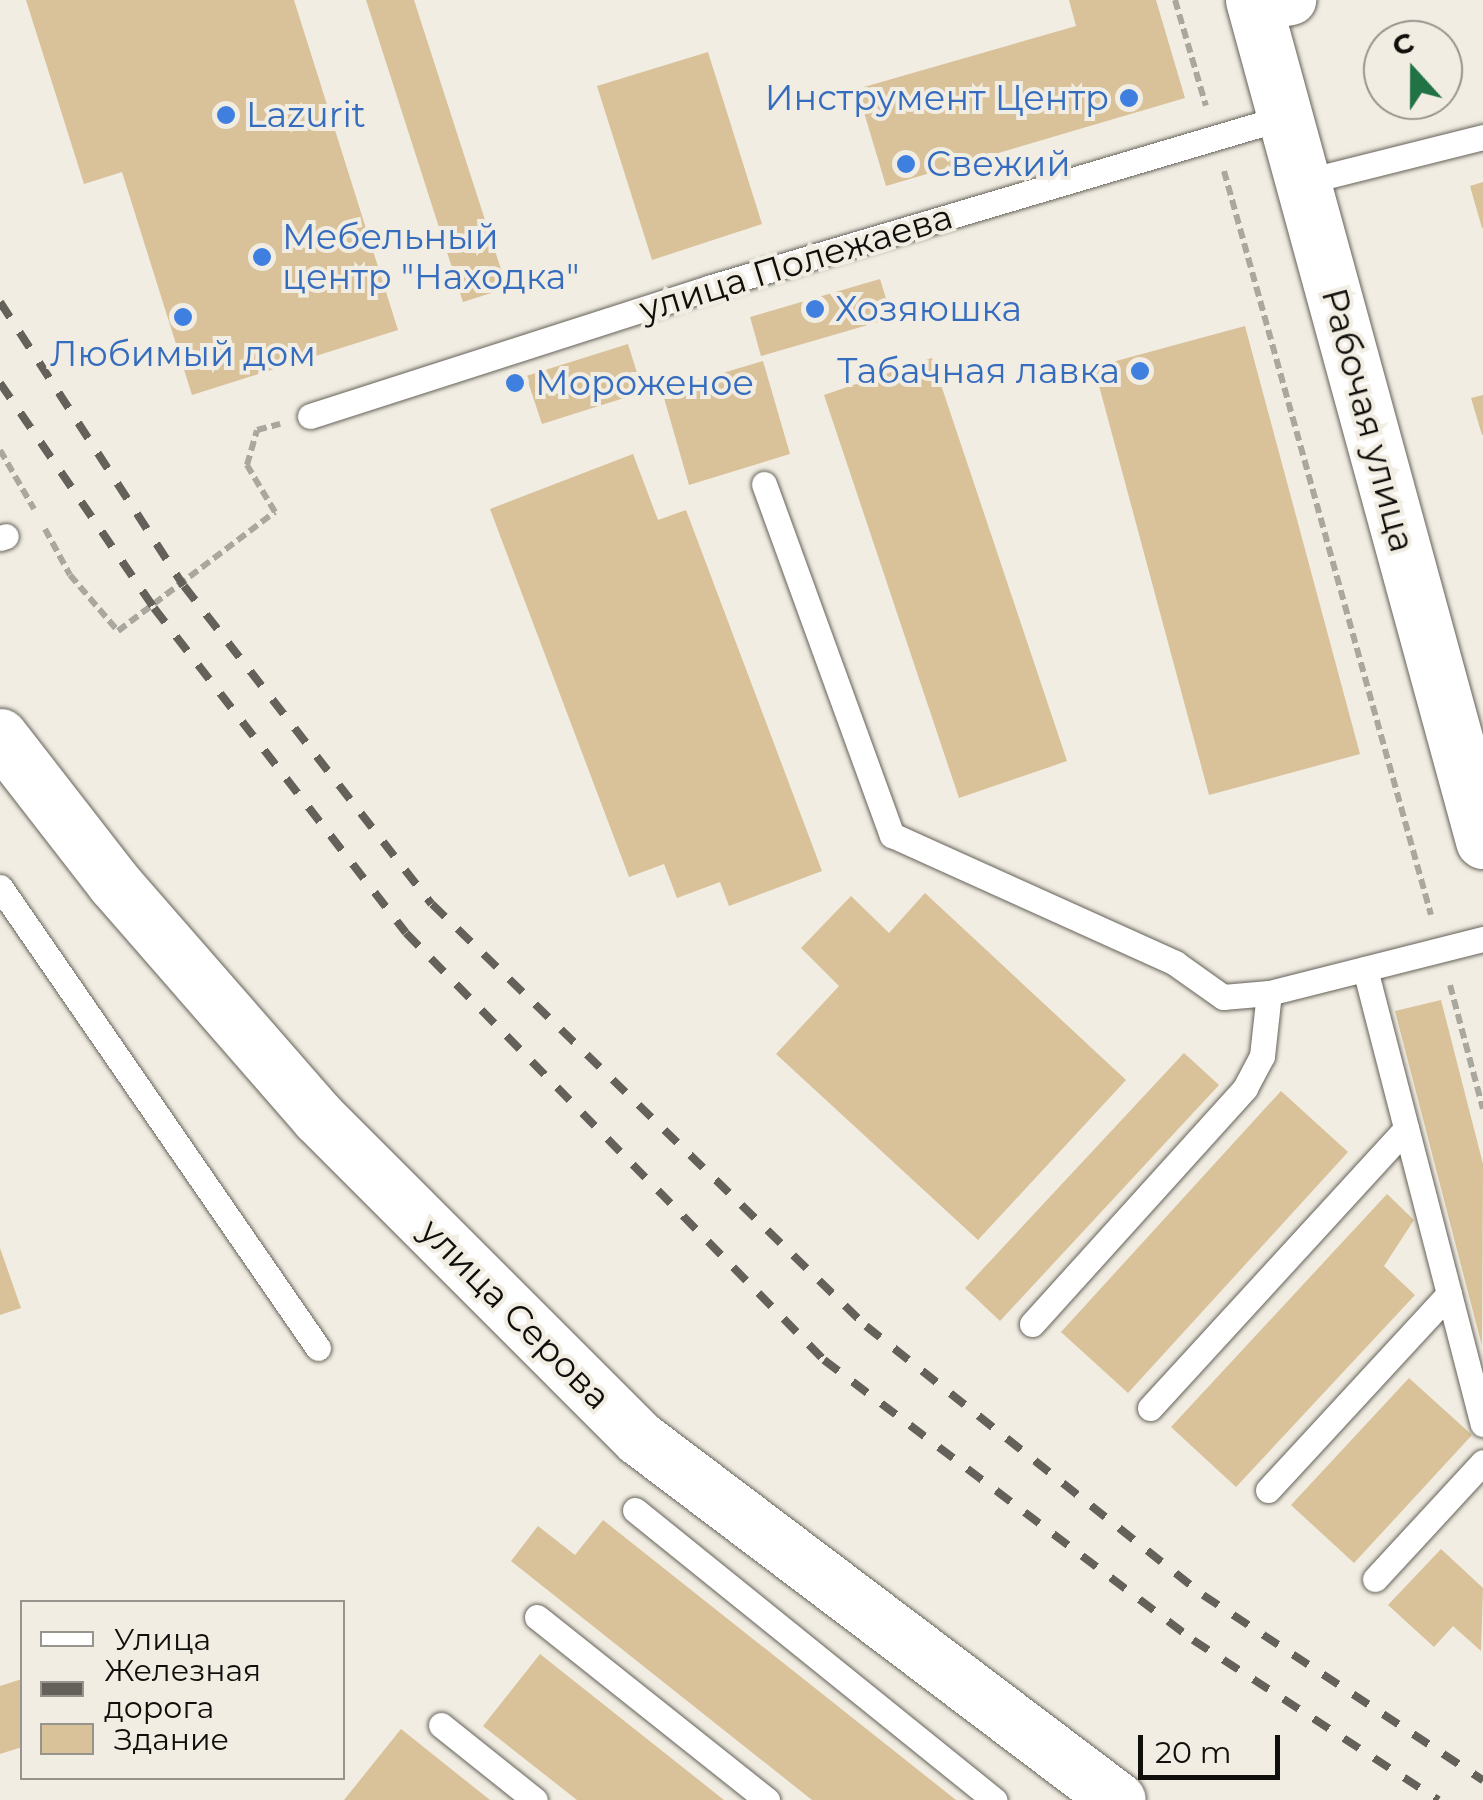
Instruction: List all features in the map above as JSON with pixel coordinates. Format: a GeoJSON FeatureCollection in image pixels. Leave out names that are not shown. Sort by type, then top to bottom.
{"type":"FeatureCollection","features":[{"type":"Feature","properties":{"kind":"street","name":"Рабочая улица"},"geometry":{"type":"LineString","coordinates":[[1266,2],[1285,117],[1479,812]]}},
{"type":"Feature","properties":{"kind":"street","name":"улица Серова"},"geometry":{"type":"LineString","coordinates":[[2,743],[114,883],[318,1117],[639,1438],[1118,1800]]}},
{"type":"Feature","properties":{"kind":"lane","name":"улица Полежаева"},"geometry":{"type":"LineString","coordinates":[[310,416],[708,288],[1285,117]]}},
{"type":"Feature","properties":{"kind":"lane"},"geometry":{"type":"LineString","coordinates":[[1303,182],[1483,136]]}},
{"type":"Feature","properties":{"kind":"lane"},"geometry":{"type":"LineString","coordinates":[[764,484],[892,835],[1175,963],[1222,997],[1269,993],[1483,940]]}},
{"type":"Feature","properties":{"kind":"lane"},"geometry":{"type":"LineString","coordinates":[[0,886],[318,1348]]}},
{"type":"Feature","properties":{"kind":"lane"},"geometry":{"type":"LineString","coordinates":[[1364,969],[1483,1424]]}},
{"type":"Feature","properties":{"kind":"lane"},"geometry":{"type":"LineString","coordinates":[[1032,1324],[1245,1088],[1262,1056],[1269,993]]}},
{"type":"Feature","properties":{"kind":"lane"},"geometry":{"type":"LineString","coordinates":[[1150,1408],[1406,1128]]}},
{"type":"Feature","properties":{"kind":"lane"},"geometry":{"type":"LineString","coordinates":[[1268,1490],[1449,1294]]}},
{"type":"Feature","properties":{"kind":"lane"},"geometry":{"type":"LineString","coordinates":[[1374,1578],[1483,1462]]}},
{"type":"Feature","properties":{"kind":"lane"},"geometry":{"type":"LineString","coordinates":[[635,1510],[995,1800]]}},
{"type":"Feature","properties":{"kind":"lane"},"geometry":{"type":"LineString","coordinates":[[538,1617],[767,1800]]}},
{"type":"Feature","properties":{"kind":"lane"},"geometry":{"type":"LineString","coordinates":[[441,1725],[535,1800]]}},
{"type":"Feature","properties":{"kind":"path"},"geometry":{"type":"LineString","coordinates":[[1175,0],[1483,1109]]}},
{"type":"Feature","properties":{"kind":"path"},"geometry":{"type":"LineString","coordinates":[[0,450],[70,575],[118,631],[274,512],[247,465],[257,430],[310,416]]}},
{"type":"Feature","properties":{"kind":"building","name":"Мебельный центр \"Находка\""},"geometry":{"type":"Polygon","coordinates":[[[26,0],[294,0],[398,330],[192,395],[122,172],[84,184],[26,0]]]}},
{"type":"Feature","properties":{"kind":"building"},"geometry":{"type":"Polygon","coordinates":[[[366,0],[414,0],[507,288],[463,302],[366,0]]]}},
{"type":"Feature","properties":{"kind":"building"},"geometry":{"type":"Polygon","coordinates":[[[1069,0],[1156,0],[1185,98],[886,186],[857,89],[1076,26],[1069,0]]]}},
{"type":"Feature","properties":{"kind":"building"},"geometry":{"type":"Polygon","coordinates":[[[708,52],[762,224],[652,260],[597,86],[708,52]]]}},
{"type":"Feature","properties":{"kind":"building"},"geometry":{"type":"Polygon","coordinates":[[[1483,182],[1483,228],[1482,228],[1470,186],[1483,182]]]}},
{"type":"Feature","properties":{"kind":"building"},"geometry":{"type":"Polygon","coordinates":[[[880,279],[892,318],[761,356],[750,317],[880,279]]]}},
{"type":"Feature","properties":{"kind":"building"},"geometry":{"type":"Polygon","coordinates":[[[1245,326],[1360,754],[1209,795],[1094,367],[1245,326]]]}},
{"type":"Feature","properties":{"kind":"building"},"geometry":{"type":"Polygon","coordinates":[[[628,344],[643,392],[542,424],[526,376],[628,344]]]}},
{"type":"Feature","properties":{"kind":"building"},"geometry":{"type":"Polygon","coordinates":[[[932,358],[1067,761],[959,798],[824,395],[932,358]]]}},
{"type":"Feature","properties":{"kind":"building"},"geometry":{"type":"Polygon","coordinates":[[[763,361],[790,454],[689,485],[662,391],[763,361]]]}},
{"type":"Feature","properties":{"kind":"building"},"geometry":{"type":"Polygon","coordinates":[[[1483,395],[1483,435],[1482,435],[1471,398],[1483,395]]]}},
{"type":"Feature","properties":{"kind":"building"},"geometry":{"type":"Polygon","coordinates":[[[633,454],[658,520],[686,510],[822,871],[729,906],[720,882],[677,898],[664,864],[629,877],[490,509],[633,454]]]}},
{"type":"Feature","properties":{"kind":"building"},"geometry":{"type":"Polygon","coordinates":[[[925,893],[1126,1080],[978,1240],[776,1054],[839,986],[801,948],[851,896],[889,933],[925,893]]]}},
{"type":"Feature","properties":{"kind":"building"},"geometry":{"type":"Polygon","coordinates":[[[1441,1000],[1483,1164],[1482,1346],[1395,1011],[1441,1000]]]}},
{"type":"Feature","properties":{"kind":"building"},"geometry":{"type":"Polygon","coordinates":[[[1184,1053],[1219,1085],[1000,1321],[965,1288],[1184,1053]]]}},
{"type":"Feature","properties":{"kind":"building"},"geometry":{"type":"Polygon","coordinates":[[[1281,1091],[1348,1152],[1128,1393],[1061,1332],[1281,1091]]]}},
{"type":"Feature","properties":{"kind":"building"},"geometry":{"type":"Polygon","coordinates":[[[1387,1194],[1414,1220],[1384,1266],[1415,1295],[1236,1487],[1171,1427],[1387,1194]]]}},
{"type":"Feature","properties":{"kind":"building"},"geometry":{"type":"Polygon","coordinates":[[[0,1248],[21,1308],[0,1315],[0,1248]]]}},
{"type":"Feature","properties":{"kind":"building"},"geometry":{"type":"Polygon","coordinates":[[[1409,1378],[1472,1435],[1354,1563],[1291,1505],[1409,1378]]]}},
{"type":"Feature","properties":{"kind":"building"},"geometry":{"type":"Polygon","coordinates":[[[603,1520],[956,1800],[812,1800],[511,1561],[538,1526],[575,1555],[603,1520]]]}},
{"type":"Feature","properties":{"kind":"building"},"geometry":{"type":"Polygon","coordinates":[[[1441,1549],[1483,1588],[1481,1651],[1453,1626],[1434,1647],[1388,1605],[1441,1549]]]}},
{"type":"Feature","properties":{"kind":"building"},"geometry":{"type":"Polygon","coordinates":[[[540,1654],[724,1800],[577,1800],[483,1726],[540,1654]]]}},
{"type":"Feature","properties":{"kind":"building"},"geometry":{"type":"Polygon","coordinates":[[[20,1680],[20,1748],[0,1754],[0,1686],[20,1680]]]}},
{"type":"Feature","properties":{"kind":"building"},"geometry":{"type":"Polygon","coordinates":[[[401,1729],[490,1800],[344,1800],[401,1729]]]}},
{"type":"Feature","properties":{"kind":"railway"},"geometry":{"type":"LineString","coordinates":[[0,302],[184,586],[432,904],[866,1326],[1203,1595],[1483,1780]]}},
{"type":"Feature","properties":{"kind":"railway"},"geometry":{"type":"LineString","coordinates":[[0,383],[154,608],[406,933],[824,1360],[1193,1640],[1438,1800]]}},
{"type":"Feature","properties":{"kind":"place","name":"Инструмент Центр"},"geometry":{"type":"Point","coordinates":[1129,98]}},
{"type":"Feature","properties":{"kind":"place","name":"Lazurit"},"geometry":{"type":"Point","coordinates":[226,115]}},
{"type":"Feature","properties":{"kind":"place","name":"Свежий"},"geometry":{"type":"Point","coordinates":[906,164]}},
{"type":"Feature","properties":{"kind":"place","name":"Мебельный центр \"Находка\""},"geometry":{"type":"Point","coordinates":[262,257]}},
{"type":"Feature","properties":{"kind":"place","name":"Хозяюшка"},"geometry":{"type":"Point","coordinates":[815,309]}},
{"type":"Feature","properties":{"kind":"place","name":"Любимый дом"},"geometry":{"type":"Point","coordinates":[183,317]}},
{"type":"Feature","properties":{"kind":"place","name":"Табачная лавка"},"geometry":{"type":"Point","coordinates":[1140,371]}},
{"type":"Feature","properties":{"kind":"place","name":"Мороженое"},"geometry":{"type":"Point","coordinates":[515,383]}}]}
